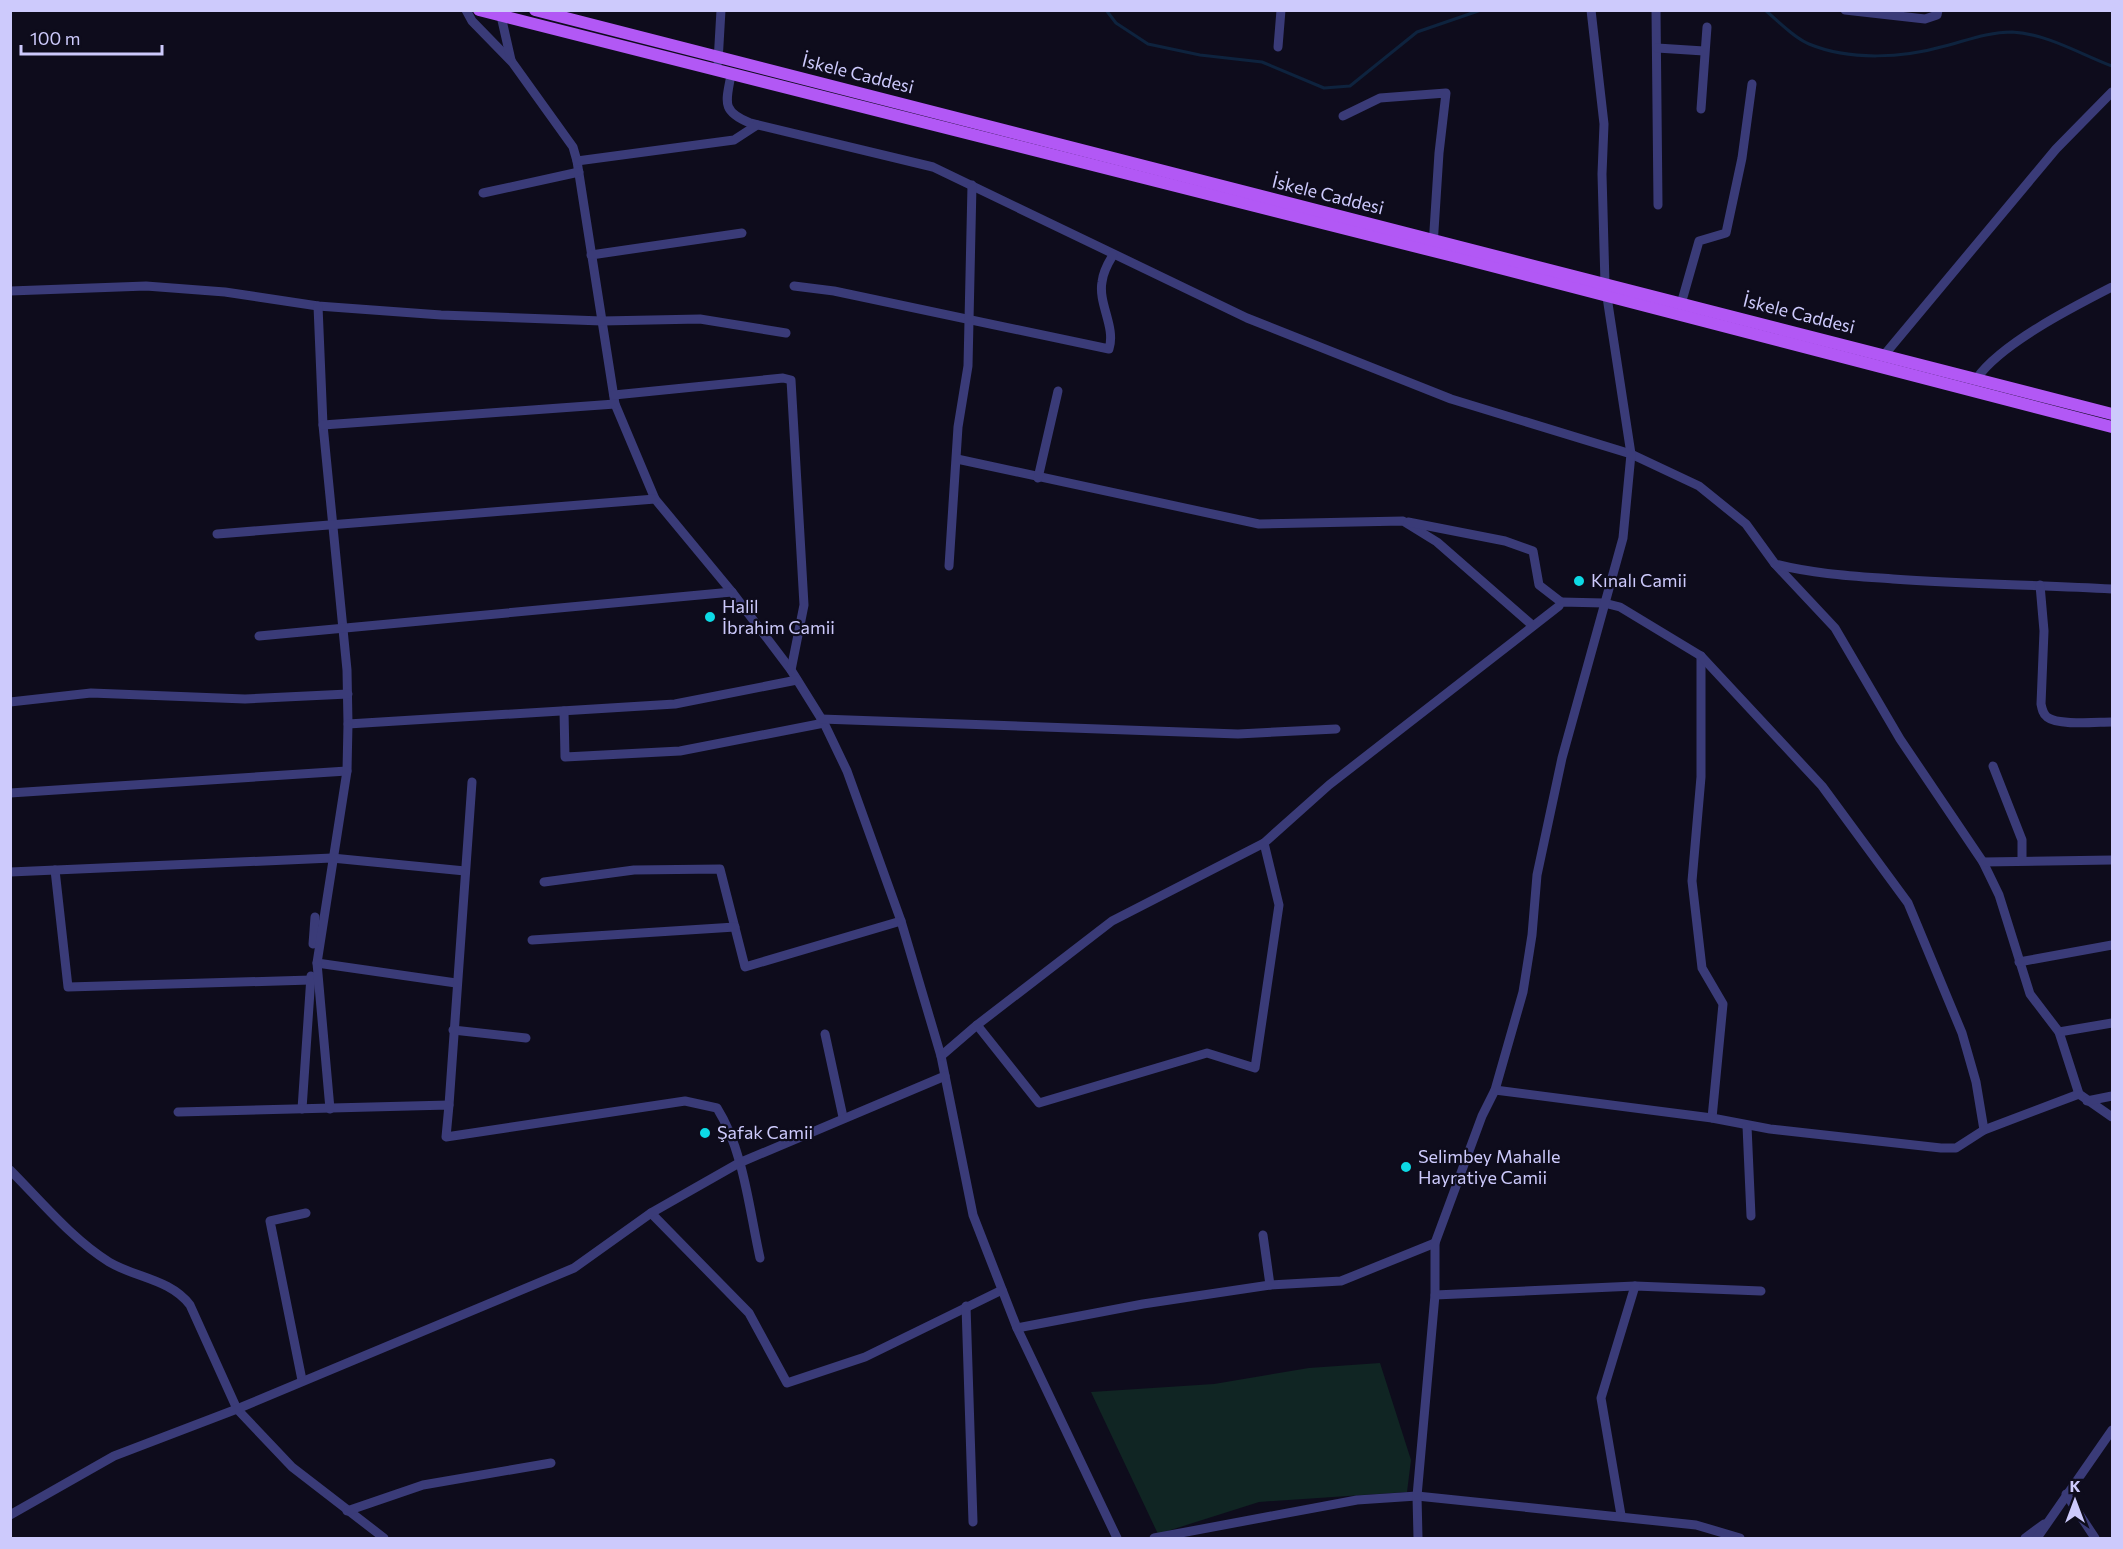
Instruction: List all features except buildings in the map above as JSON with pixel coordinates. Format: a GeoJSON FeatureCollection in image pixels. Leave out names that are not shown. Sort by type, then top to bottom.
{"type":"FeatureCollection","features":[{"type":"Feature","properties":{"kind":"main road"},"geometry":{"type":"LineString","coordinates":[[479,10],[717,72],[1433,245]]}},
{"type":"Feature","properties":{"kind":"main road","name":"İskele Caddesi"},"geometry":{"type":"LineString","coordinates":[[535,10],[1605,290],[1681,304],[1885,354],[2112,414]]}},
{"type":"Feature","properties":{"kind":"main road"},"geometry":{"type":"LineString","coordinates":[[1605,290],[2112,428]]}},
{"type":"Feature","properties":{"kind":"street"},"geometry":{"type":"LineString","coordinates":[[466,10],[472,21],[512,62],[573,147],[579,172],[615,399],[655,499],[732,592],[790,670],[823,721],[847,771],[901,921],[941,1056],[973,1215],[1017,1328],[1117,1539]]}},
{"type":"Feature","properties":{"kind":"street"},"geometry":{"type":"LineString","coordinates":[[717,72],[721,10]]}},
{"type":"Feature","properties":{"kind":"street"},"geometry":{"type":"LineString","coordinates":[[1278,47],[1281,10]]}},
{"type":"Feature","properties":{"kind":"street"},"geometry":{"type":"LineString","coordinates":[[1418,1539],[1417,1496],[1436,1295],[1435,1243],[1482,1116],[1495,1090],[1523,992],[1532,935],[1537,875],[1562,758],[1623,538],[1631,453],[1605,290],[1602,174],[1604,124],[1591,10]]}},
{"type":"Feature","properties":{"kind":"street"},"geometry":{"type":"LineString","coordinates":[[1656,10],[1658,205]]}},
{"type":"Feature","properties":{"kind":"street"},"geometry":{"type":"LineString","coordinates":[[1845,10],[1925,19],[1937,15],[1938,10]]}},
{"type":"Feature","properties":{"kind":"street"},"geometry":{"type":"LineString","coordinates":[[501,16],[512,62]]}},
{"type":"Feature","properties":{"kind":"street"},"geometry":{"type":"LineString","coordinates":[[1701,109],[1707,27]]}},
{"type":"Feature","properties":{"kind":"street"},"geometry":{"type":"LineString","coordinates":[[1657,48],[1704,51]]}},
{"type":"Feature","properties":{"kind":"street"},"geometry":{"type":"LineString","coordinates":[[731,75],[726,103],[730,111],[739,118],[757,125],[933,166],[1247,318],[1451,399],[1631,453],[1699,486],[1746,524],[1775,564],[1835,628],[1900,739],[1983,862],[1999,896],[2030,994],[2059,1032],[2079,1094],[2112,1118]]}},
{"type":"Feature","properties":{"kind":"street"},"geometry":{"type":"LineString","coordinates":[[1681,304],[1699,241],[1726,233],[1742,158],[1752,84]]}},
{"type":"Feature","properties":{"kind":"street"},"geometry":{"type":"LineString","coordinates":[[1885,354],[2056,149],[2112,92]]}},
{"type":"Feature","properties":{"kind":"street"},"geometry":{"type":"LineString","coordinates":[[1343,116],[1380,98],[1446,93],[1439,153],[1433,245]]}},
{"type":"Feature","properties":{"kind":"street"},"geometry":{"type":"LineString","coordinates":[[577,161],[734,140],[757,125]]}},
{"type":"Feature","properties":{"kind":"street"},"geometry":{"type":"LineString","coordinates":[[483,193],[579,172]]}},
{"type":"Feature","properties":{"kind":"street"},"geometry":{"type":"LineString","coordinates":[[949,566],[958,427],[969,366],[972,185]]}},
{"type":"Feature","properties":{"kind":"street"},"geometry":{"type":"LineString","coordinates":[[591,255],[742,233]]}},
{"type":"Feature","properties":{"kind":"street"},"geometry":{"type":"LineString","coordinates":[[794,286],[834,291],[1109,349],[1112,340],[1101,288],[1106,268],[1113,255]]}},
{"type":"Feature","properties":{"kind":"street"},"geometry":{"type":"LineString","coordinates":[[10,291],[146,286],[225,292],[318,306],[441,315],[602,321],[700,319],[786,333]]}},
{"type":"Feature","properties":{"kind":"street"},"geometry":{"type":"LineString","coordinates":[[1977,378],[1984,369],[2038,327],[2112,287]]}},
{"type":"Feature","properties":{"kind":"street"},"geometry":{"type":"LineString","coordinates":[[318,306],[323,425],[348,694],[347,771],[317,963],[330,1108]]}},
{"type":"Feature","properties":{"kind":"street"},"geometry":{"type":"LineString","coordinates":[[323,425],[615,399],[783,378],[791,380],[804,605],[790,670]]}},
{"type":"Feature","properties":{"kind":"street"},"geometry":{"type":"LineString","coordinates":[[1038,478],[1058,392]]}},
{"type":"Feature","properties":{"kind":"street"},"geometry":{"type":"LineString","coordinates":[[957,459],[1038,478],[1130,494],[1259,524],[1403,521],[1505,542],[1533,550],[1539,585],[1561,602],[1604,603],[1620,607],[1701,656],[1822,786],[1908,903],[1962,1033],[1976,1082],[1984,1130]]}},
{"type":"Feature","properties":{"kind":"street"},"geometry":{"type":"LineString","coordinates":[[217,534],[655,499]]}},
{"type":"Feature","properties":{"kind":"street"},"geometry":{"type":"LineString","coordinates":[[1403,521],[1437,542],[1532,625]]}},
{"type":"Feature","properties":{"kind":"street"},"geometry":{"type":"LineString","coordinates":[[1775,564],[1810,573],[2001,586],[2040,585],[2112,589]]}},
{"type":"Feature","properties":{"kind":"street"},"geometry":{"type":"LineString","coordinates":[[2040,585],[2044,631],[2041,704],[2044,714],[2048,718],[2061,722],[2112,722]]}},
{"type":"Feature","properties":{"kind":"street"},"geometry":{"type":"LineString","coordinates":[[259,636],[732,592]]}},
{"type":"Feature","properties":{"kind":"street"},"geometry":{"type":"LineString","coordinates":[[941,1056],[977,1025],[1112,921],[1264,843],[1329,785],[1532,625],[1560,606],[1561,602]]}},
{"type":"Feature","properties":{"kind":"street"},"geometry":{"type":"LineString","coordinates":[[1701,656],[1701,777],[1692,881],[1702,968],[1724,1004],[1712,1118]]}},
{"type":"Feature","properties":{"kind":"street"},"geometry":{"type":"LineString","coordinates":[[348,724],[675,704],[797,680]]}},
{"type":"Feature","properties":{"kind":"street"},"geometry":{"type":"LineString","coordinates":[[10,702],[91,693],[245,699],[348,694]]}},
{"type":"Feature","properties":{"kind":"street"},"geometry":{"type":"LineString","coordinates":[[564,711],[565,757],[680,751],[823,721],[1238,734],[1336,729]]}},
{"type":"Feature","properties":{"kind":"street"},"geometry":{"type":"LineString","coordinates":[[1993,766],[2022,840],[2022,860]]}},
{"type":"Feature","properties":{"kind":"street"},"geometry":{"type":"LineString","coordinates":[[10,793],[347,771]]}},
{"type":"Feature","properties":{"kind":"street"},"geometry":{"type":"LineString","coordinates":[[472,782],[456,983],[447,1137],[685,1101],[717,1108],[727,1123],[739,1163],[760,1258]]}},
{"type":"Feature","properties":{"kind":"street"},"geometry":{"type":"LineString","coordinates":[[977,1025],[1039,1103],[1207,1053],[1256,1068],[1279,905],[1264,843]]}},
{"type":"Feature","properties":{"kind":"street"},"geometry":{"type":"LineString","coordinates":[[10,872],[332,858],[465,871]]}},
{"type":"Feature","properties":{"kind":"street"},"geometry":{"type":"LineString","coordinates":[[1983,862],[2112,860]]}},
{"type":"Feature","properties":{"kind":"street"},"geometry":{"type":"LineString","coordinates":[[544,882],[597,873],[634,870],[720,869],[745,967],[901,921]]}},
{"type":"Feature","properties":{"kind":"street"},"geometry":{"type":"LineString","coordinates":[[55,870],[68,987],[311,980]]}},
{"type":"Feature","properties":{"kind":"street"},"geometry":{"type":"LineString","coordinates":[[302,1109],[315,916]]}},
{"type":"Feature","properties":{"kind":"street"},"geometry":{"type":"LineString","coordinates":[[532,940],[735,927]]}},
{"type":"Feature","properties":{"kind":"street"},"geometry":{"type":"LineString","coordinates":[[2019,962],[2112,945]]}},
{"type":"Feature","properties":{"kind":"street"},"geometry":{"type":"LineString","coordinates":[[317,963],[456,983]]}},
{"type":"Feature","properties":{"kind":"street"},"geometry":{"type":"LineString","coordinates":[[2059,1032],[2112,1023]]}},
{"type":"Feature","properties":{"kind":"street"},"geometry":{"type":"LineString","coordinates":[[453,1030],[526,1038]]}},
{"type":"Feature","properties":{"kind":"street"},"geometry":{"type":"LineString","coordinates":[[825,1034],[843,1117]]}},
{"type":"Feature","properties":{"kind":"street"},"geometry":{"type":"LineString","coordinates":[[10,1515],[114,1456],[237,1409],[574,1268],[651,1213],[739,1163],[843,1117],[945,1076]]}},
{"type":"Feature","properties":{"kind":"street"},"geometry":{"type":"LineString","coordinates":[[1495,1090],[1712,1118],[1747,1126],[1941,1148],[1956,1148],[1984,1130],[2079,1094]]}},
{"type":"Feature","properties":{"kind":"street"},"geometry":{"type":"LineString","coordinates":[[2087,1101],[2112,1096]]}},
{"type":"Feature","properties":{"kind":"street"},"geometry":{"type":"LineString","coordinates":[[178,1112],[449,1105]]}},
{"type":"Feature","properties":{"kind":"street"},"geometry":{"type":"LineString","coordinates":[[1747,1126],[1751,1216]]}},
{"type":"Feature","properties":{"kind":"street"},"geometry":{"type":"LineString","coordinates":[[10,1170],[93,1251],[111,1263],[173,1288],[184,1297],[190,1305],[237,1409],[278,1454],[384,1539]]}},
{"type":"Feature","properties":{"kind":"street"},"geometry":{"type":"LineString","coordinates":[[302,1380],[270,1221],[306,1213]]}},
{"type":"Feature","properties":{"kind":"street"},"geometry":{"type":"LineString","coordinates":[[651,1213],[749,1313],[787,1383],[866,1357],[1002,1290]]}},
{"type":"Feature","properties":{"kind":"street"},"geometry":{"type":"LineString","coordinates":[[1263,1234],[1270,1285]]}},
{"type":"Feature","properties":{"kind":"street"},"geometry":{"type":"LineString","coordinates":[[1017,1328],[1143,1304],[1270,1285],[1341,1281],[1435,1243]]}},
{"type":"Feature","properties":{"kind":"street"},"geometry":{"type":"LineString","coordinates":[[1436,1295],[1635,1286],[1761,1291]]}},
{"type":"Feature","properties":{"kind":"street"},"geometry":{"type":"LineString","coordinates":[[1621,1515],[1601,1398],[1635,1286]]}},
{"type":"Feature","properties":{"kind":"street"},"geometry":{"type":"LineString","coordinates":[[966,1306],[973,1522]]}},
{"type":"Feature","properties":{"kind":"street"},"geometry":{"type":"LineString","coordinates":[[2037,1539],[2112,1430]]}},
{"type":"Feature","properties":{"kind":"street"},"geometry":{"type":"LineString","coordinates":[[347,1510],[423,1485],[551,1463]]}},
{"type":"Feature","properties":{"kind":"street"},"geometry":{"type":"LineString","coordinates":[[2066,1494],[2095,1539]]}},
{"type":"Feature","properties":{"kind":"street"},"geometry":{"type":"LineString","coordinates":[[1154,1539],[1357,1500],[1417,1496],[1493,1506],[1621,1515],[1696,1525],[1740,1539]]}},
{"type":"Feature","properties":{"kind":"street"},"geometry":{"type":"LineString","coordinates":[[2025,1539],[2052,1518]]}},
{"type":"Feature","properties":{"kind":"green space"},"geometry":{"type":"Polygon","coordinates":[[[1380,1363],[1411,1460],[1407,1492],[1259,1502],[1158,1534],[1091,1392],[1214,1384],[1309,1368],[1380,1363]]]}},
{"type":"Feature","properties":{"kind":"waterway"},"geometry":{"type":"LineString","coordinates":[[1106,10],[1116,23],[1148,44],[1200,55],[1262,62],[1324,88],[1350,86],[1417,32],[1481,10]]}},
{"type":"Feature","properties":{"kind":"waterway"},"geometry":{"type":"LineString","coordinates":[[1765,10],[1803,41],[1842,53],[1877,56],[1912,53],[1986,35],[2012,32],[2051,40],[2112,66]]}},
{"type":"Feature","properties":{"kind":"place","name":"Kınalı Camii"},"geometry":{"type":"Point","coordinates":[1579,581]}},
{"type":"Feature","properties":{"kind":"place","name":"Halil İbrahim Camii"},"geometry":{"type":"Point","coordinates":[710,617]}},
{"type":"Feature","properties":{"kind":"place","name":"Şafak Camii"},"geometry":{"type":"Point","coordinates":[705,1133]}},
{"type":"Feature","properties":{"kind":"place","name":"Selimbey Mahalle Hayratiye Camii"},"geometry":{"type":"Point","coordinates":[1406,1167]}}]}
